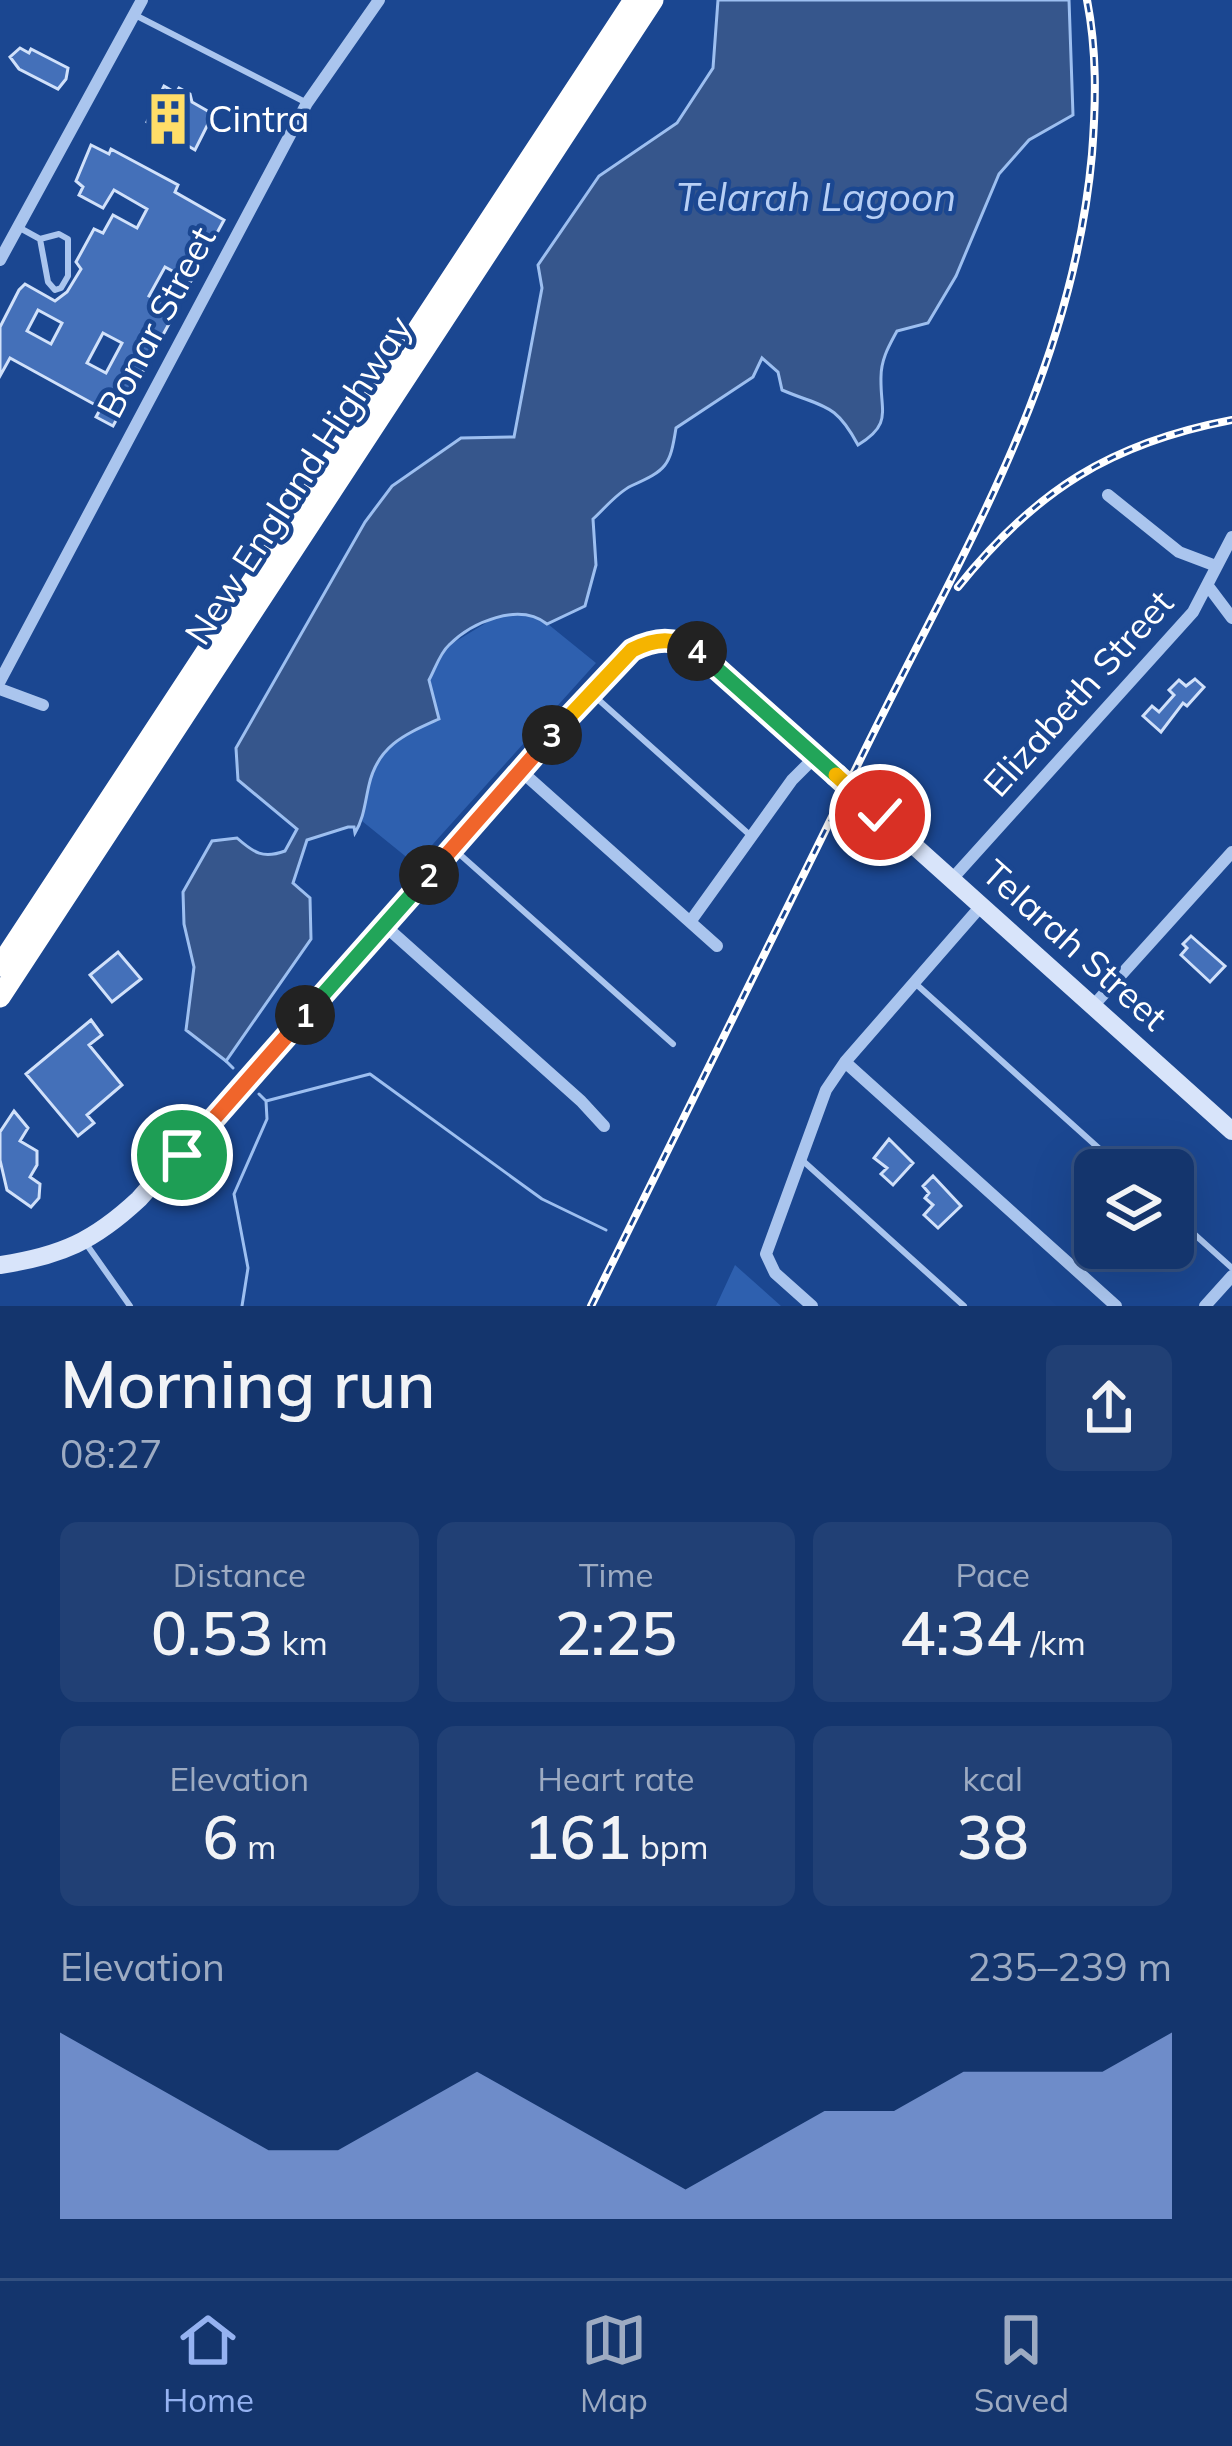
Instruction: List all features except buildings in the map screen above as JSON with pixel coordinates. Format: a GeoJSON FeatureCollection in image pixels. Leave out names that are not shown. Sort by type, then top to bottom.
{"type":"FeatureCollection","features":[{"type":"Feature","properties":{"kind":"highway","name":"New England Highway"},"geometry":{"type":"LineString","coordinates":[[0,966],[634,0]]}},
{"type":"Feature","properties":{"kind":"highway","name":"New England Highway"},"geometry":{"type":"LineString","coordinates":[[0,997],[653,0]]}},
{"type":"Feature","properties":{"kind":"street"},"geometry":{"type":"LineString","coordinates":[[0,260],[142,0]]}},
{"type":"Feature","properties":{"kind":"street","name":"Bonar Street"},"geometry":{"type":"LineString","coordinates":[[0,685],[307,103],[379,0]]}},
{"type":"Feature","properties":{"kind":"street"},"geometry":{"type":"LineString","coordinates":[[1108,495],[1179,552],[1216,566]]}},
{"type":"Feature","properties":{"kind":"street","name":"Elizabeth Street"},"geometry":{"type":"LineString","coordinates":[[952,879],[1193,612],[1232,537]]}},
{"type":"Feature","properties":{"kind":"street"},"geometry":{"type":"LineString","coordinates":[[1208,586],[1232,618]]}},
{"type":"Feature","properties":{"kind":"street","name":"Telarah Street"},"geometry":{"type":"LineString","coordinates":[[590,692],[621,658],[648,642],[671,640],[691,646],[1232,1131]]}},
{"type":"Feature","properties":{"kind":"street"},"geometry":{"type":"LineString","coordinates":[[0,685],[43,705]]}},
{"type":"Feature","properties":{"kind":"street"},"geometry":{"type":"LineString","coordinates":[[0,1262],[24,1261],[85,1242],[124,1214],[182,1155],[590,692]]}},
{"type":"Feature","properties":{"kind":"street"},"geometry":{"type":"LineString","coordinates":[[690,922],[792,780],[815,757]]}},
{"type":"Feature","properties":{"kind":"street"},"geometry":{"type":"LineString","coordinates":[[520,771],[717,946]]}},
{"type":"Feature","properties":{"kind":"street"},"geometry":{"type":"LineString","coordinates":[[1093,1006],[1232,852]]}},
{"type":"Feature","properties":{"kind":"street"},"geometry":{"type":"LineString","coordinates":[[812,1306],[776,1273],[766,1254],[826,1090],[982,905]]}},
{"type":"Feature","properties":{"kind":"street"},"geometry":{"type":"LineString","coordinates":[[384,925],[604,1126]]}},
{"type":"Feature","properties":{"kind":"street"},"geometry":{"type":"LineString","coordinates":[[845,1062],[1116,1306]]}},
{"type":"Feature","properties":{"kind":"street"},"geometry":{"type":"LineString","coordinates":[[1204,1306],[1232,1272]]}},
{"type":"Feature","properties":{"kind":"lane"},"geometry":{"type":"LineString","coordinates":[[134,15],[307,103]]}},
{"type":"Feature","properties":{"kind":"lane"},"geometry":{"type":"LineString","coordinates":[[18,227],[40,239],[58,234],[68,239],[68,276],[61,288],[55,290],[48,282],[40,239]]}},
{"type":"Feature","properties":{"kind":"lane"},"geometry":{"type":"LineString","coordinates":[[590,692],[754,838]]}},
{"type":"Feature","properties":{"kind":"lane"},"geometry":{"type":"LineString","coordinates":[[453,848],[674,1044]]}},
{"type":"Feature","properties":{"kind":"lane"},"geometry":{"type":"LineString","coordinates":[[915,983],[1100,1149]]}},
{"type":"Feature","properties":{"kind":"lane"},"geometry":{"type":"LineString","coordinates":[[802,1160],[964,1306]]}},
{"type":"Feature","properties":{"kind":"lane"},"geometry":{"type":"LineString","coordinates":[[1194,1235],[1232,1272]]}},
{"type":"Feature","properties":{"kind":"lane"},"geometry":{"type":"LineString","coordinates":[[85,1242],[130,1306]]}},
{"type":"Feature","properties":{"kind":"shaded area"},"geometry":{"type":"Polygon","coordinates":[[[499,615],[538,616],[596,663],[415,864],[362,821],[370,777],[448,646],[499,615]]]}},
{"type":"Feature","properties":{"kind":"shaded area"},"geometry":{"type":"Polygon","coordinates":[[[735,1265],[781,1306],[716,1306],[735,1265]]]}},
{"type":"Feature","properties":{"kind":"water","name":"Telarah Lagoon"},"geometry":{"type":"Polygon","coordinates":[[[718,0],[1069,0],[1073,115],[1029,140],[999,174],[956,276],[928,323],[897,331],[882,364],[882,416],[869,437],[858,445],[835,413],[782,390],[778,372],[762,358],[753,377],[676,428],[669,459],[659,471],[621,492],[593,519],[596,565],[585,606],[547,624],[523,615],[496,618],[470,629],[446,648],[429,680],[439,719],[386,750],[373,771],[355,833],[354,827],[348,827],[307,840],[293,883],[310,898],[311,939],[226,1061],[186,1030],[194,967],[184,924],[183,892],[212,841],[237,838],[254,851],[271,854],[285,851],[297,829],[238,780],[236,748],[365,522],[392,486],[461,438],[514,437],[542,288],[538,265],[599,176],[677,123],[713,68],[718,0]]]}},
{"type":"Feature","properties":{"kind":"waterway"},"geometry":{"type":"LineString","coordinates":[[226,1061],[233,1068]]}},
{"type":"Feature","properties":{"kind":"waterway"},"geometry":{"type":"LineString","coordinates":[[266,1101],[370,1074],[542,1199],[606,1230]]}},
{"type":"Feature","properties":{"kind":"waterway"},"geometry":{"type":"LineString","coordinates":[[242,1306],[248,1268],[234,1194],[267,1119],[266,1101],[259,1094]]}},
{"type":"Feature","properties":{"kind":"railway"},"geometry":{"type":"LineString","coordinates":[[591,1306],[971,540],[1035,392],[1061,316],[1080,237],[1092,154],[1095,77],[1087,0]]}},
{"type":"Feature","properties":{"kind":"railway"},"geometry":{"type":"LineString","coordinates":[[958,587],[1017,523],[1079,476],[1149,442],[1232,420]]}},
{"type":"Feature","properties":{"kind":"place","name":"Cintra"},"geometry":{"type":"Point","coordinates":[168,119]}},
{"type":"Feature","properties":{"kind":"route"},"geometry":{"type":"LineString","coordinates":[[182,1155],[590,692],[621,658],[648,642],[671,640],[710,659],[880,815]]}}]}
